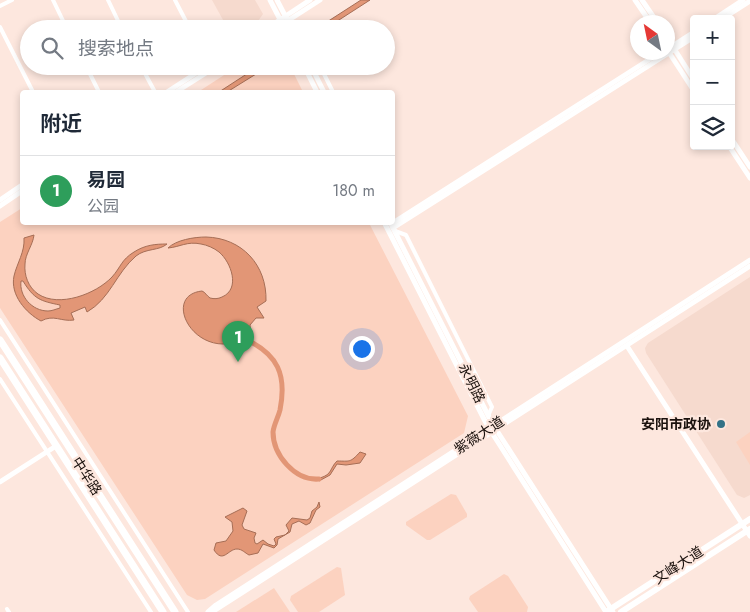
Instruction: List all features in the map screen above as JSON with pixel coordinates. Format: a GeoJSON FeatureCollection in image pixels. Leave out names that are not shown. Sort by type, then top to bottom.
{"type":"FeatureCollection","features":[{"type":"Feature","properties":{"kind":"highway","name":"中华路"},"geometry":{"type":"LineString","coordinates":[[0,340],[175,612]]}},
{"type":"Feature","properties":{"kind":"highway","name":"中华路"},"geometry":{"type":"LineString","coordinates":[[0,358],[163,612]]}},
{"type":"Feature","properties":{"kind":"main road","name":"文峰大道"},"geometry":{"type":"LineString","coordinates":[[609,611],[750,519]]}},
{"type":"Feature","properties":{"kind":"main road","name":"文峰大道"},"geometry":{"type":"LineString","coordinates":[[622,612],[749,532]]}},
{"type":"Feature","properties":{"kind":"street"},"geometry":{"type":"LineString","coordinates":[[0,6],[12,0]]}},
{"type":"Feature","properties":{"kind":"street"},"geometry":{"type":"LineString","coordinates":[[53,0],[63,20]]}},
{"type":"Feature","properties":{"kind":"street"},"geometry":{"type":"LineString","coordinates":[[108,0],[118,20]]}},
{"type":"Feature","properties":{"kind":"street"},"geometry":{"type":"LineString","coordinates":[[175,0],[185,20]]}},
{"type":"Feature","properties":{"kind":"street"},"geometry":{"type":"LineString","coordinates":[[270,0],[284,20]]}},
{"type":"Feature","properties":{"kind":"street"},"geometry":{"type":"LineString","coordinates":[[277,0],[285,20]]}},
{"type":"Feature","properties":{"kind":"street"},"geometry":{"type":"LineString","coordinates":[[291,20],[310,0]]}},
{"type":"Feature","properties":{"kind":"street"},"geometry":{"type":"LineString","coordinates":[[292,20],[320,0]]}},
{"type":"Feature","properties":{"kind":"street"},"geometry":{"type":"LineString","coordinates":[[635,0],[645,15]]}},
{"type":"Feature","properties":{"kind":"street"},"geometry":{"type":"LineString","coordinates":[[642,0],[652,15]]}},
{"type":"Feature","properties":{"kind":"street"},"geometry":{"type":"LineString","coordinates":[[720,15],[743,0]]}},
{"type":"Feature","properties":{"kind":"street"},"geometry":{"type":"LineString","coordinates":[[728,15],[750,1]]}},
{"type":"Feature","properties":{"kind":"street"},"geometry":{"type":"LineString","coordinates":[[0,27],[20,66]]}},
{"type":"Feature","properties":{"kind":"street"},"geometry":{"type":"LineString","coordinates":[[675,45],[690,35]]}},
{"type":"Feature","properties":{"kind":"street"},"geometry":{"type":"LineString","coordinates":[[675,46],[690,39]]}},
{"type":"Feature","properties":{"kind":"street"},"geometry":{"type":"LineString","coordinates":[[675,55],[690,75]]}},
{"type":"Feature","properties":{"kind":"street"},"geometry":{"type":"LineString","coordinates":[[675,58],[690,84]]}},
{"type":"Feature","properties":{"kind":"street"},"geometry":{"type":"LineString","coordinates":[[393,227],[650,60]]}},
{"type":"Feature","properties":{"kind":"street"},"geometry":{"type":"LineString","coordinates":[[393,227],[653,60]]}},
{"type":"Feature","properties":{"kind":"street"},"geometry":{"type":"LineString","coordinates":[[24,75],[32,90]]}},
{"type":"Feature","properties":{"kind":"street"},"geometry":{"type":"LineString","coordinates":[[90,75],[98,90]]}},
{"type":"Feature","properties":{"kind":"street"},"geometry":{"type":"LineString","coordinates":[[146,75],[154,90]]}},
{"type":"Feature","properties":{"kind":"street"},"geometry":{"type":"LineString","coordinates":[[170,90],[193,75]]}},
{"type":"Feature","properties":{"kind":"street"},"geometry":{"type":"LineString","coordinates":[[179,90],[203,75]]}},
{"type":"Feature","properties":{"kind":"street"},"geometry":{"type":"LineString","coordinates":[[308,75],[316,90]]}},
{"type":"Feature","properties":{"kind":"street"},"geometry":{"type":"LineString","coordinates":[[316,75],[323,90]]}},
{"type":"Feature","properties":{"kind":"street"},"geometry":{"type":"LineString","coordinates":[[324,75],[332,90]]}},
{"type":"Feature","properties":{"kind":"street"},"geometry":{"type":"LineString","coordinates":[[735,144],[750,167]]}},
{"type":"Feature","properties":{"kind":"street"},"geometry":{"type":"LineString","coordinates":[[732,150],[750,178]]}},
{"type":"Feature","properties":{"kind":"street"},"geometry":{"type":"LineString","coordinates":[[0,200],[20,186]]}},
{"type":"Feature","properties":{"kind":"street"},"geometry":{"type":"LineString","coordinates":[[0,206],[20,192]]}},
{"type":"Feature","properties":{"kind":"street","name":"永明路"},"geometry":{"type":"LineString","coordinates":[[386,225],[492,429],[609,611]]}},
{"type":"Feature","properties":{"kind":"street","name":"永明路"},"geometry":{"type":"LineString","coordinates":[[393,227],[488,416],[492,429]]}},
{"type":"Feature","properties":{"kind":"street","name":"紫薇大道"},"geometry":{"type":"LineString","coordinates":[[212,612],[750,260]]}},
{"type":"Feature","properties":{"kind":"street","name":"紫薇大道"},"geometry":{"type":"LineString","coordinates":[[208,612],[216,605],[492,429],[627,346],[750,266]]}},
{"type":"Feature","properties":{"kind":"street"},"geometry":{"type":"LineString","coordinates":[[0,320],[188,612]]}},
{"type":"Feature","properties":{"kind":"street"},"geometry":{"type":"LineString","coordinates":[[627,346],[749,532]]}},
{"type":"Feature","properties":{"kind":"street"},"geometry":{"type":"LineString","coordinates":[[0,379],[151,612]]}},
{"type":"Feature","properties":{"kind":"street"},"geometry":{"type":"LineString","coordinates":[[0,482],[56,446]]}},
{"type":"Feature","properties":{"kind":"shaded area"},"geometry":{"type":"Polygon","coordinates":[[[212,0],[255,0],[263,14],[259,20],[223,20],[212,0]]]}},
{"type":"Feature","properties":{"kind":"shaded area"},"geometry":{"type":"Polygon","coordinates":[[[361,0],[370,0],[339,20],[330,20],[361,0]]]}},
{"type":"Feature","properties":{"kind":"shaded area"},"geometry":{"type":"Polygon","coordinates":[[[224,75],[294,75],[302,90],[201,90],[224,75]]]}},
{"type":"Feature","properties":{"kind":"shaded area"},"geometry":{"type":"Polygon","coordinates":[[[245,75],[254,75],[230,90],[222,90],[245,75]]]}},
{"type":"Feature","properties":{"kind":"shaded area"},"geometry":{"type":"Polygon","coordinates":[[[20,209],[20,225],[370,225],[468,416],[464,433],[205,599],[197,600],[187,595],[0,308],[0,222],[20,209]]]}},
{"type":"Feature","properties":{"kind":"shaded area"},"geometry":{"type":"Polygon","coordinates":[[[34,235],[25,260],[25,272],[29,284],[38,294],[56,300],[77,297],[97,289],[112,277],[124,261],[134,252],[150,245],[167,244],[136,256],[95,307],[87,312],[85,307],[71,313],[74,320],[50,318],[41,321],[35,318],[20,303],[14,290],[14,276],[22,253],[24,238],[34,235]],[[21,281],[22,292],[32,305],[48,311],[60,308],[60,305],[38,298],[21,281]]]}},
{"type":"Feature","properties":{"kind":"shaded area"},"geometry":{"type":"Polygon","coordinates":[[[206,237],[231,242],[241,248],[257,265],[262,276],[266,301],[257,307],[264,318],[256,318],[250,325],[251,333],[245,339],[235,343],[210,342],[199,336],[185,319],[183,310],[185,301],[191,294],[202,291],[210,298],[222,297],[228,293],[233,282],[227,262],[215,249],[196,243],[168,248],[186,239],[206,237]]]}},
{"type":"Feature","properties":{"kind":"shaded area","name":"安阳市政协"},"geometry":{"type":"Polygon","coordinates":[[[750,277],[750,495],[744,498],[737,495],[646,353],[645,348],[648,343],[750,277]]]}},
{"type":"Feature","properties":{"kind":"shaded area"},"geometry":{"type":"Polygon","coordinates":[[[750,432],[750,465],[736,442],[750,432]]]}},
{"type":"Feature","properties":{"kind":"shaded area"},"geometry":{"type":"Polygon","coordinates":[[[360,452],[366,454],[360,463],[337,464],[330,475],[319,481],[320,478],[329,473],[337,461],[350,461],[360,452]]]}},
{"type":"Feature","properties":{"kind":"shaded area"},"geometry":{"type":"Polygon","coordinates":[[[451,494],[456,495],[467,517],[430,540],[427,540],[406,525],[406,522],[451,494]]]}},
{"type":"Feature","properties":{"kind":"shaded area"},"geometry":{"type":"Polygon","coordinates":[[[319,502],[320,507],[316,510],[310,523],[306,525],[299,521],[292,524],[290,532],[285,535],[289,531],[286,525],[292,518],[307,520],[319,502]]]}},
{"type":"Feature","properties":{"kind":"shaded area"},"geometry":{"type":"Polygon","coordinates":[[[243,508],[247,511],[242,525],[244,529],[256,533],[255,543],[257,544],[263,540],[274,546],[276,544],[274,539],[276,537],[285,535],[278,539],[277,545],[274,548],[263,544],[258,553],[249,555],[237,549],[220,556],[214,550],[216,543],[226,541],[233,531],[232,522],[225,517],[243,508]]]}},
{"type":"Feature","properties":{"kind":"shaded area"},"geometry":{"type":"Polygon","coordinates":[[[337,567],[341,568],[345,595],[319,612],[298,612],[290,600],[291,596],[337,567]]]}},
{"type":"Feature","properties":{"kind":"shaded area"},"geometry":{"type":"Polygon","coordinates":[[[504,574],[508,576],[528,607],[527,612],[478,612],[469,599],[470,596],[504,574]]]}},
{"type":"Feature","properties":{"kind":"shaded area"},"geometry":{"type":"Polygon","coordinates":[[[274,588],[290,612],[236,612],[274,588]]]}},
{"type":"Feature","properties":{"kind":"waterway"},"geometry":{"type":"LineString","coordinates":[[245,339],[256,345],[272,359],[278,367],[281,376],[282,398],[273,432],[274,441],[281,458],[302,476],[319,479]]}},
{"type":"Feature","properties":{"kind":"place","name":"易园"},"geometry":{"type":"Point","coordinates":[238,362]}},
{"type":"Feature","properties":{"kind":"place","name":"安阳市政协"},"geometry":{"type":"Point","coordinates":[721,424]}}]}
